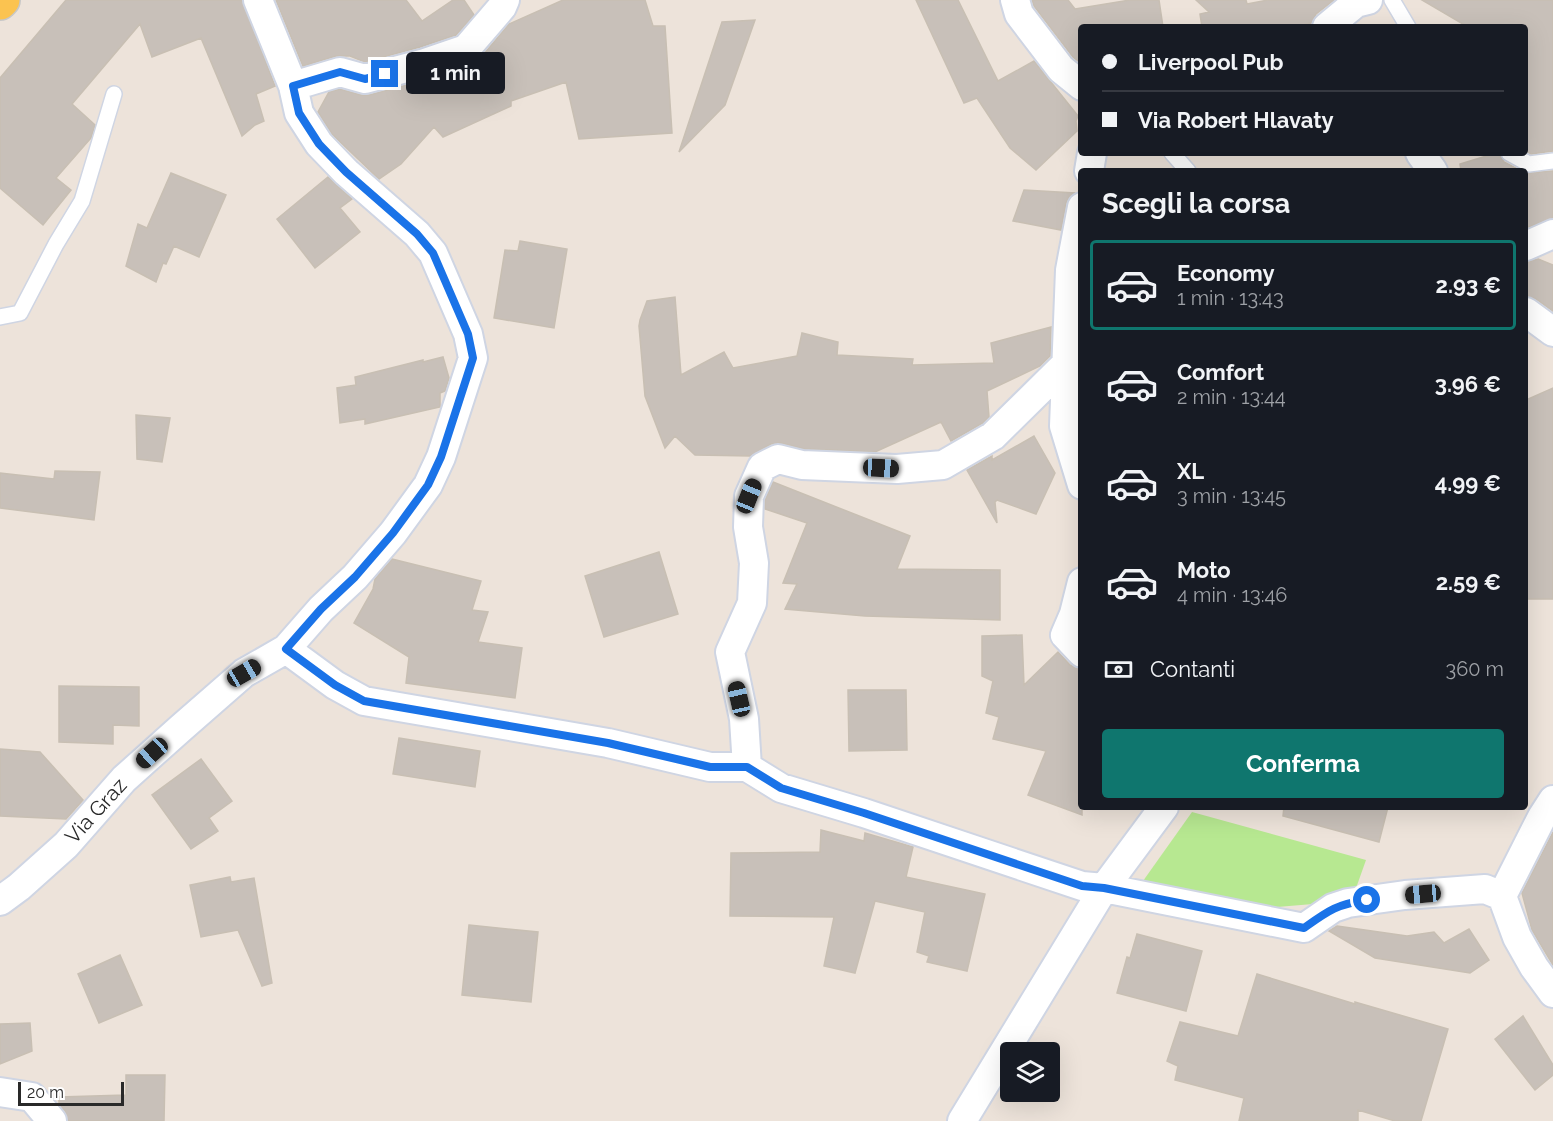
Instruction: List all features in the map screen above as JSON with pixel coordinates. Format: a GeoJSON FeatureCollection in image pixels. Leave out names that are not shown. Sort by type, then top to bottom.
{"type":"FeatureCollection","features":[{"type":"Feature","properties":{"kind":"street","name":"Via Graz"},"geometry":{"type":"LineString","coordinates":[[0,901],[19,887],[66,844],[124,779],[181,728],[244,673],[286,649],[321,609],[355,577],[393,533],[428,485],[441,457],[473,358],[468,334],[433,253],[417,234],[346,172],[319,144],[299,113],[293,86],[258,0]]}},
{"type":"Feature","properties":{"kind":"street"},"geometry":{"type":"LineString","coordinates":[[293,86],[340,72],[365,79],[425,63],[466,48],[502,7],[505,0]]}},
{"type":"Feature","properties":{"kind":"street"},"geometry":{"type":"LineString","coordinates":[[1015,0],[1019,14],[1061,69],[1078,83]]}},
{"type":"Feature","properties":{"kind":"street"},"geometry":{"type":"LineString","coordinates":[[1334,18],[1356,3],[1368,0]]}},
{"type":"Feature","properties":{"kind":"street"},"geometry":{"type":"LineString","coordinates":[[1078,230],[1071,270],[1064,426],[1078,472]]}},
{"type":"Feature","properties":{"kind":"street"},"geometry":{"type":"LineString","coordinates":[[1528,245],[1553,234]]}},
{"type":"Feature","properties":{"kind":"street"},"geometry":{"type":"LineString","coordinates":[[1528,313],[1553,332]]}},
{"type":"Feature","properties":{"kind":"street"},"geometry":{"type":"LineString","coordinates":[[747,767],[744,719],[730,652],[752,603],[754,563],[748,527],[749,496],[762,467],[778,459],[802,465],[897,469],[943,465],[993,436],[1067,363]]}},
{"type":"Feature","properties":{"kind":"street"},"geometry":{"type":"LineString","coordinates":[[1078,598],[1065,635],[1078,649]]}},
{"type":"Feature","properties":{"kind":"street"},"geometry":{"type":"LineString","coordinates":[[286,649],[335,685],[364,701],[597,741],[710,767],[747,767],[781,788],[864,813],[1082,886],[1104,888],[1304,928],[1333,908],[1348,903],[1485,889],[1502,896]]}},
{"type":"Feature","properties":{"kind":"street"},"geometry":{"type":"LineString","coordinates":[[1553,800],[1502,896],[1517,937],[1534,967],[1553,993]]}},
{"type":"Feature","properties":{"kind":"street"},"geometry":{"type":"LineString","coordinates":[[962,1121],[1104,888],[1155,812]]}},
{"type":"Feature","properties":{"kind":"street"},"geometry":{"type":"LineString","coordinates":[[0,1092],[32,1097],[52,1121]]}},
{"type":"Feature","properties":{"kind":"lane"},"geometry":{"type":"LineString","coordinates":[[1392,0],[1406,24]]}},
{"type":"Feature","properties":{"kind":"lane"},"geometry":{"type":"LineString","coordinates":[[0,317],[20,313],[56,244],[82,201],[114,94]]}},
{"type":"Feature","properties":{"kind":"lane"},"geometry":{"type":"LineString","coordinates":[[1175,156],[1185,168]]}},
{"type":"Feature","properties":{"kind":"lane"},"geometry":{"type":"LineString","coordinates":[[1514,156],[1529,164],[1553,162]]}},
{"type":"Feature","properties":{"kind":"green space"},"geometry":{"type":"Polygon","coordinates":[[[1192,812],[1366,860],[1355,891],[1325,903],[1277,907],[1143,881],[1192,812]]]}},
{"type":"Feature","properties":{"kind":"building"},"geometry":{"type":"Polygon","coordinates":[[[66,0],[242,0],[275,86],[256,94],[264,121],[242,136],[201,38],[152,57],[140,24],[72,104],[95,125],[91,138],[56,178],[71,190],[43,225],[0,188],[0,78],[66,0]]]}},
{"type":"Feature","properties":{"kind":"building"},"geometry":{"type":"Polygon","coordinates":[[[276,0],[406,0],[422,21],[453,0],[464,0],[474,15],[456,35],[420,47],[365,62],[350,56],[336,56],[303,66],[276,0]]]}},
{"type":"Feature","properties":{"kind":"building"},"geometry":{"type":"Polygon","coordinates":[[[563,0],[645,0],[653,26],[665,26],[672,133],[579,139],[566,82],[511,101],[511,106],[443,137],[434,127],[401,164],[379,179],[332,134],[318,112],[329,92],[340,89],[369,95],[471,65],[479,60],[509,24],[563,0]]]}},
{"type":"Feature","properties":{"kind":"building"},"geometry":{"type":"Polygon","coordinates":[[[916,0],[958,0],[998,81],[1034,61],[1078,116],[1077,131],[1036,170],[1010,148],[977,98],[964,103],[916,0]]]}},
{"type":"Feature","properties":{"kind":"building"},"geometry":{"type":"Polygon","coordinates":[[[1032,0],[1068,0],[1075,9],[1130,0],[1159,0],[1163,24],[1078,24],[1078,61],[1034,6],[1032,0]]]}},
{"type":"Feature","properties":{"kind":"building"},"geometry":{"type":"Polygon","coordinates":[[[1196,0],[1246,0],[1247,4],[1268,0],[1334,0],[1316,14],[1311,23],[1307,24],[1202,24],[1200,14],[1209,12],[1196,0]]]}},
{"type":"Feature","properties":{"kind":"building"},"geometry":{"type":"Polygon","coordinates":[[[1422,0],[1553,0],[1553,151],[1531,154],[1528,152],[1528,24],[1463,24],[1422,0]]]}},
{"type":"Feature","properties":{"kind":"building"},"geometry":{"type":"Polygon","coordinates":[[[755,20],[725,105],[679,152],[722,22],[755,20]]]}},
{"type":"Feature","properties":{"kind":"building"},"geometry":{"type":"Polygon","coordinates":[[[1486,156],[1501,156],[1504,162],[1515,168],[1461,168],[1460,164],[1486,156]]]}},
{"type":"Feature","properties":{"kind":"building"},"geometry":{"type":"Polygon","coordinates":[[[1553,171],[1553,218],[1528,227],[1528,173],[1553,171]]]}},
{"type":"Feature","properties":{"kind":"building"},"geometry":{"type":"Polygon","coordinates":[[[171,173],[226,195],[199,257],[174,246],[166,264],[163,263],[156,282],[126,266],[138,224],[147,228],[171,173]]]}},
{"type":"Feature","properties":{"kind":"building"},"geometry":{"type":"Polygon","coordinates":[[[328,177],[352,199],[340,208],[360,232],[315,268],[277,219],[328,177]]]}},
{"type":"Feature","properties":{"kind":"building"},"geometry":{"type":"Polygon","coordinates":[[[1024,190],[1074,193],[1066,203],[1061,230],[1013,221],[1024,190]]]}},
{"type":"Feature","properties":{"kind":"building"},"geometry":{"type":"Polygon","coordinates":[[[520,241],[567,249],[554,328],[494,318],[505,250],[518,251],[520,241]]]}},
{"type":"Feature","properties":{"kind":"building"},"geometry":{"type":"Polygon","coordinates":[[[1538,259],[1553,265],[1553,311],[1536,299],[1528,297],[1528,262],[1538,259]]]}},
{"type":"Feature","properties":{"kind":"building"},"geometry":{"type":"Polygon","coordinates":[[[675,297],[681,375],[724,352],[733,368],[797,356],[802,333],[838,342],[837,355],[913,359],[912,365],[994,363],[991,343],[1051,327],[1050,356],[1040,366],[987,391],[989,417],[983,423],[951,441],[941,422],[875,452],[804,449],[781,443],[771,444],[751,456],[695,455],[675,436],[665,448],[645,396],[640,320],[647,301],[675,297]]]}},
{"type":"Feature","properties":{"kind":"building"},"geometry":{"type":"Polygon","coordinates":[[[443,357],[449,378],[445,391],[440,393],[440,407],[365,424],[365,419],[340,423],[337,388],[356,385],[355,377],[443,357]]]}},
{"type":"Feature","properties":{"kind":"building"},"geometry":{"type":"Polygon","coordinates":[[[1553,388],[1553,599],[1528,599],[1528,399],[1553,388]]]}},
{"type":"Feature","properties":{"kind":"building"},"geometry":{"type":"Polygon","coordinates":[[[136,415],[170,418],[162,462],[137,459],[136,415]]]}},
{"type":"Feature","properties":{"kind":"building"},"geometry":{"type":"Polygon","coordinates":[[[1034,436],[1055,473],[1036,514],[997,500],[995,502],[997,523],[967,470],[992,456],[992,460],[1034,436]]]}},
{"type":"Feature","properties":{"kind":"building"},"geometry":{"type":"Polygon","coordinates":[[[55,471],[100,472],[94,520],[0,508],[0,473],[54,479],[55,471]]]}},
{"type":"Feature","properties":{"kind":"building"},"geometry":{"type":"Polygon","coordinates":[[[773,482],[910,536],[897,569],[1000,570],[1000,620],[865,616],[785,609],[797,584],[783,583],[807,523],[765,509],[765,500],[773,482]]]}},
{"type":"Feature","properties":{"kind":"building"},"geometry":{"type":"Polygon","coordinates":[[[659,552],[678,614],[604,637],[585,576],[659,552]]]}},
{"type":"Feature","properties":{"kind":"building"},"geometry":{"type":"Polygon","coordinates":[[[392,559],[481,581],[472,610],[488,612],[478,642],[522,648],[515,698],[406,683],[409,657],[354,623],[373,589],[375,579],[392,559]]]}},
{"type":"Feature","properties":{"kind":"building"},"geometry":{"type":"Polygon","coordinates":[[[1022,635],[1024,685],[1058,652],[1070,665],[1078,668],[1078,810],[1082,810],[1082,815],[1028,795],[1046,751],[993,739],[999,717],[986,713],[993,681],[982,676],[982,636],[1022,635]]]}},
{"type":"Feature","properties":{"kind":"building"},"geometry":{"type":"Polygon","coordinates":[[[59,686],[139,687],[139,726],[113,725],[113,744],[59,742],[59,686]]]}},
{"type":"Feature","properties":{"kind":"building"},"geometry":{"type":"Polygon","coordinates":[[[848,690],[906,690],[907,750],[849,751],[848,690]]]}},
{"type":"Feature","properties":{"kind":"building"},"geometry":{"type":"Polygon","coordinates":[[[399,738],[480,751],[475,787],[393,774],[399,738]]]}},
{"type":"Feature","properties":{"kind":"building"},"geometry":{"type":"Polygon","coordinates":[[[0,749],[40,752],[83,800],[66,819],[0,816],[0,749]]]}},
{"type":"Feature","properties":{"kind":"building"},"geometry":{"type":"Polygon","coordinates":[[[201,759],[232,801],[209,818],[218,831],[191,849],[152,795],[201,759]]]}},
{"type":"Feature","properties":{"kind":"building"},"geometry":{"type":"Polygon","coordinates":[[[1284,810],[1387,810],[1379,842],[1283,816],[1284,810]]]}},
{"type":"Feature","properties":{"kind":"building"},"geometry":{"type":"Polygon","coordinates":[[[821,830],[864,841],[865,833],[913,847],[906,877],[985,894],[967,971],[927,962],[929,956],[917,952],[925,912],[875,901],[855,973],[824,966],[834,917],[730,916],[731,853],[820,852],[821,830]]]}},
{"type":"Feature","properties":{"kind":"building"},"geometry":{"type":"Polygon","coordinates":[[[1553,832],[1553,965],[1532,930],[1522,893],[1553,832]]]}},
{"type":"Feature","properties":{"kind":"building"},"geometry":{"type":"Polygon","coordinates":[[[230,877],[231,882],[254,878],[272,983],[262,986],[238,930],[201,937],[190,885],[230,877]]]}},
{"type":"Feature","properties":{"kind":"building"},"geometry":{"type":"Polygon","coordinates":[[[469,925],[538,932],[531,1002],[462,995],[469,925]]]}},
{"type":"Feature","properties":{"kind":"building"},"geometry":{"type":"Polygon","coordinates":[[[1337,926],[1407,936],[1434,932],[1444,943],[1469,929],[1489,960],[1470,973],[1375,958],[1329,931],[1337,926]]]}},
{"type":"Feature","properties":{"kind":"building"},"geometry":{"type":"Polygon","coordinates":[[[1137,934],[1202,951],[1186,1011],[1117,993],[1127,957],[1130,958],[1137,934]]]}},
{"type":"Feature","properties":{"kind":"building"},"geometry":{"type":"Polygon","coordinates":[[[120,955],[142,1005],[99,1023],[78,974],[120,955]]]}},
{"type":"Feature","properties":{"kind":"building"},"geometry":{"type":"Polygon","coordinates":[[[1257,974],[1448,1029],[1421,1121],[1395,1121],[1358,1110],[1358,1121],[1239,1121],[1244,1098],[1175,1080],[1178,1066],[1167,1061],[1180,1022],[1238,1036],[1257,974]]]}},
{"type":"Feature","properties":{"kind":"building"},"geometry":{"type":"Polygon","coordinates":[[[1523,1016],[1553,1065],[1553,1075],[1535,1090],[1495,1039],[1523,1016]]]}},
{"type":"Feature","properties":{"kind":"building"},"geometry":{"type":"Polygon","coordinates":[[[30,1023],[32,1051],[0,1064],[0,1024],[30,1023]]]}},
{"type":"Feature","properties":{"kind":"building"},"geometry":{"type":"Polygon","coordinates":[[[126,1075],[165,1075],[164,1121],[68,1121],[65,1111],[59,1104],[59,1097],[126,1095],[126,1075]]]}},
{"type":"Feature","properties":{"kind":"route"},"geometry":{"type":"LineString","coordinates":[[385,74],[365,79],[340,72],[293,86],[299,113],[319,144],[346,172],[417,234],[433,253],[468,334],[473,358],[441,457],[428,485],[393,533],[355,577],[321,609],[286,649],[335,685],[364,701],[608,743],[710,767],[747,767],[781,788],[864,813],[1082,886],[1104,888],[1304,928],[1333,908],[1367,900]]}}]}
